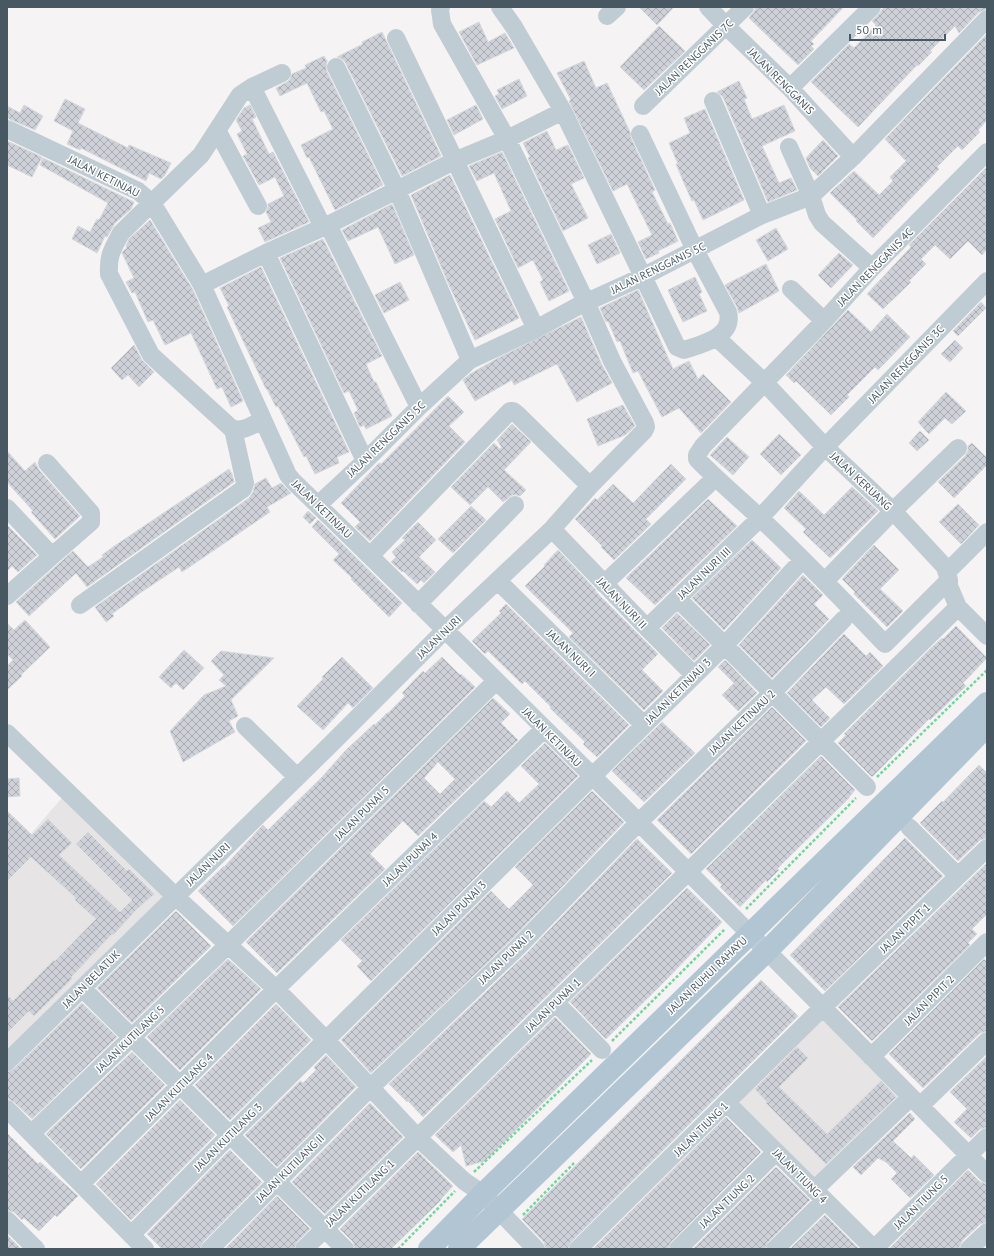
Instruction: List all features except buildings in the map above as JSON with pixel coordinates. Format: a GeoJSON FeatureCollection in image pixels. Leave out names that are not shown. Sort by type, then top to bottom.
{"type":"FeatureCollection","features":[{"type":"Feature","properties":{"kind":"main road","name":"JALAN RUHUI RAHAYU"},"geometry":{"type":"LineString","coordinates":[[428,1249],[987,703]]}},
{"type":"Feature","properties":{"kind":"main road"},"geometry":{"type":"LineString","coordinates":[[459,1249],[767,951],[987,726]]}},
{"type":"Feature","properties":{"kind":"street"},"geometry":{"type":"LineString","coordinates":[[441,7],[442,24],[507,139],[586,302]]}},
{"type":"Feature","properties":{"kind":"street"},"geometry":{"type":"LineString","coordinates":[[500,7],[514,27],[563,111],[677,347],[684,350],[710,342],[717,338],[728,325],[730,319],[728,312],[695,250],[640,134]]}},
{"type":"Feature","properties":{"kind":"street","name":"JALAN RENGGANIS"},"geometry":{"type":"LineString","coordinates":[[708,7],[790,88],[853,157]]}},
{"type":"Feature","properties":{"kind":"street","name":"JALAN RENGGANIS 7C"},"geometry":{"type":"LineString","coordinates":[[643,106],[745,7]]}},
{"type":"Feature","properties":{"kind":"street"},"geometry":{"type":"LineString","coordinates":[[790,88],[872,7]]}},
{"type":"Feature","properties":{"kind":"street","name":"JALAN RENGGANIS 5C"},"geometry":{"type":"LineString","coordinates":[[318,506],[419,407],[470,360],[536,329],[586,302],[642,277],[762,215],[811,196],[853,157],[987,19]]}},
{"type":"Feature","properties":{"kind":"street"},"geometry":{"type":"LineString","coordinates":[[396,38],[536,329]]}},
{"type":"Feature","properties":{"kind":"street"},"geometry":{"type":"LineString","coordinates":[[336,67],[397,190],[470,360]]}},
{"type":"Feature","properties":{"kind":"street"},"geometry":{"type":"LineString","coordinates":[[80,605],[243,489],[245,483],[233,429],[151,355],[109,274],[108,259],[121,234],[201,155],[240,95],[252,87],[282,73]]}},
{"type":"Feature","properties":{"kind":"street"},"geometry":{"type":"LineString","coordinates":[[252,87],[419,407]]}},
{"type":"Feature","properties":{"kind":"street"},"geometry":{"type":"LineString","coordinates":[[713,101],[762,215]]}},
{"type":"Feature","properties":{"kind":"street"},"geometry":{"type":"LineString","coordinates":[[202,285],[325,226],[454,161],[507,139],[563,111]]}},
{"type":"Feature","properties":{"kind":"street","name":"JALAN KETINJAU"},"geometry":{"type":"LineString","coordinates":[[7,129],[138,191],[152,203],[202,285],[262,420],[288,476],[293,482],[445,630],[688,872],[987,1174]]}},
{"type":"Feature","properties":{"kind":"street"},"geometry":{"type":"LineString","coordinates":[[217,130],[258,206]]}},
{"type":"Feature","properties":{"kind":"street"},"geometry":{"type":"LineString","coordinates":[[789,147],[811,196],[817,216],[822,223],[872,268]]}},
{"type":"Feature","properties":{"kind":"street","name":"JALAN RENGGANIS 4C"},"geometry":{"type":"LineString","coordinates":[[714,478],[697,459],[699,450],[824,321],[872,268],[987,152]]}},
{"type":"Feature","properties":{"kind":"street"},"geometry":{"type":"LineString","coordinates":[[266,253],[365,461]]}},
{"type":"Feature","properties":{"kind":"street","name":"JALAN RENGGANIS 3C"},"geometry":{"type":"LineString","coordinates":[[760,518],[824,447],[987,281]]}},
{"type":"Feature","properties":{"kind":"street"},"geometry":{"type":"LineString","coordinates":[[791,289],[824,321]]}},
{"type":"Feature","properties":{"kind":"street","name":"JALAN NURI"},"geometry":{"type":"LineString","coordinates":[[175,896],[445,630],[552,529],[590,486],[644,431],[646,427],[645,423],[612,361],[586,302]]}},
{"type":"Feature","properties":{"kind":"street","name":"JALAN KERUANG"},"geometry":{"type":"LineString","coordinates":[[717,338],[765,383],[824,447],[894,511],[945,567],[949,586],[958,607],[987,636]]}},
{"type":"Feature","properties":{"kind":"street"},"geometry":{"type":"LineString","coordinates":[[370,556],[510,412],[513,411],[590,486]]}},
{"type":"Feature","properties":{"kind":"street"},"geometry":{"type":"LineString","coordinates":[[233,429],[244,429],[262,420]]}},
{"type":"Feature","properties":{"kind":"street"},"geometry":{"type":"LineString","coordinates":[[825,581],[958,448]]}},
{"type":"Feature","properties":{"kind":"street"},"geometry":{"type":"LineString","coordinates":[[7,596],[92,522],[91,513],[47,463]]}},
{"type":"Feature","properties":{"kind":"street"},"geometry":{"type":"LineString","coordinates":[[604,584],[714,478],[760,518],[825,581],[885,644],[987,532]]}},
{"type":"Feature","properties":{"kind":"street"},"geometry":{"type":"LineString","coordinates":[[418,604],[515,505]]}},
{"type":"Feature","properties":{"kind":"street"},"geometry":{"type":"LineString","coordinates":[[7,508],[52,556]]}},
{"type":"Feature","properties":{"kind":"street","name":"JALAN NURI III"},"geometry":{"type":"LineString","coordinates":[[647,628],[760,518]]}},
{"type":"Feature","properties":{"kind":"street","name":"JALAN NURI II"},"geometry":{"type":"LineString","coordinates":[[552,529],[694,675]]}},
{"type":"Feature","properties":{"kind":"street","name":"JALAN KETINJAU 3"},"geometry":{"type":"LineString","coordinates":[[592,777],[725,645],[795,568]]}},
{"type":"Feature","properties":{"kind":"street","name":"JALAN NURI I"},"geometry":{"type":"LineString","coordinates":[[498,581],[644,725]]}},
{"type":"Feature","properties":{"kind":"street"},"geometry":{"type":"LineString","coordinates":[[678,599],[867,787]]}},
{"type":"Feature","properties":{"kind":"street"},"geometry":{"type":"LineString","coordinates":[[688,872],[958,607]]}},
{"type":"Feature","properties":{"kind":"street","name":"JALAN KETINJAU 2"},"geometry":{"type":"LineString","coordinates":[[638,823],[772,693],[844,619]]}},
{"type":"Feature","properties":{"kind":"street","name":"JALAN PUNAI 5"},"geometry":{"type":"LineString","coordinates":[[228,945],[496,681]]}},
{"type":"Feature","properties":{"kind":"street"},"geometry":{"type":"LineString","coordinates":[[245,726],[297,777]]}},
{"type":"Feature","properties":{"kind":"street","name":"JALAN PUNAI 4"},"geometry":{"type":"LineString","coordinates":[[276,989],[544,729]]}},
{"type":"Feature","properties":{"kind":"street"},"geometry":{"type":"LineString","coordinates":[[7,733],[175,896],[276,989],[417,1137],[464,1181],[483,1194],[536,1249]]}},
{"type":"Feature","properties":{"kind":"street","name":"JALAN PUNAI 3"},"geometry":{"type":"LineString","coordinates":[[326,1040],[592,777]]}},
{"type":"Feature","properties":{"kind":"street","name":"JALAN PUNAI 2"},"geometry":{"type":"LineString","coordinates":[[370,1088],[519,946],[638,823]]}},
{"type":"Feature","properties":{"kind":"street"},"geometry":{"type":"LineString","coordinates":[[909,827],[958,876]]}},
{"type":"Feature","properties":{"kind":"street","name":"JALAN PIPIT 1"},"geometry":{"type":"LineString","coordinates":[[822,1008],[987,848]]}},
{"type":"Feature","properties":{"kind":"street","name":"JALAN PUNAI 1"},"geometry":{"type":"LineString","coordinates":[[417,1137],[556,1003],[688,872]]}},
{"type":"Feature","properties":{"kind":"street","name":"JALAN BELATUK"},"geometry":{"type":"LineString","coordinates":[[7,1062],[175,896]]}},
{"type":"Feature","properties":{"kind":"street","name":"JALAN PIPIT 2"},"geometry":{"type":"LineString","coordinates":[[871,1057],[987,942]]}},
{"type":"Feature","properties":{"kind":"street","name":"JALAN KUTILANG 5"},"geometry":{"type":"LineString","coordinates":[[32,1133],[228,945]]}},
{"type":"Feature","properties":{"kind":"street"},"geometry":{"type":"LineString","coordinates":[[82,988],[345,1249]]}},
{"type":"Feature","properties":{"kind":"street","name":"JALAN KUTILANG 4"},"geometry":{"type":"LineString","coordinates":[[81,1184],[181,1086],[276,989]]}},
{"type":"Feature","properties":{"kind":"street"},"geometry":{"type":"LineString","coordinates":[[556,1003],[602,1050]]}},
{"type":"Feature","properties":{"kind":"street","name":"JALAN TIUNG 1"},"geometry":{"type":"LineString","coordinates":[[578,1249],[822,1008]]}},
{"type":"Feature","properties":{"kind":"street","name":"JALAN KUTILANG 3"},"geometry":{"type":"LineString","coordinates":[[131,1236],[326,1040]]}},
{"type":"Feature","properties":{"kind":"street"},"geometry":{"type":"LineString","coordinates":[[775,1249],[819,1195],[915,1102],[987,1041]]}},
{"type":"Feature","properties":{"kind":"street","name":"JALAN KUTILANG II"},"geometry":{"type":"LineString","coordinates":[[210,1249],[370,1088]]}},
{"type":"Feature","properties":{"kind":"street","name":"JALAN TIUNG 4"},"geometry":{"type":"LineString","coordinates":[[727,1103],[874,1249]]}},
{"type":"Feature","properties":{"kind":"street"},"geometry":{"type":"LineString","coordinates":[[7,1109],[145,1249]]}},
{"type":"Feature","properties":{"kind":"street","name":"JALAN KUTILANG 1"},"geometry":{"type":"LineString","coordinates":[[304,1249],[417,1137]]}},
{"type":"Feature","properties":{"kind":"street","name":"JALAN TIUNG 5"},"geometry":{"type":"LineString","coordinates":[[874,1249],[987,1137]]}},
{"type":"Feature","properties":{"kind":"street","name":"JALAN TIUNG 2"},"geometry":{"type":"LineString","coordinates":[[678,1249],[776,1152]]}},
{"type":"Feature","properties":{"kind":"street"},"geometry":{"type":"LineString","coordinates":[[7,1220],[36,1249]]}},
{"type":"Feature","properties":{"kind":"street"},"geometry":{"type":"LineString","coordinates":[[969,1249],[987,1232]]}},
{"type":"Feature","properties":{"kind":"path"},"geometry":{"type":"LineString","coordinates":[[398,1249],[464,1181]]}},
{"type":"Feature","properties":{"kind":"shaded area"},"geometry":{"type":"Polygon","coordinates":[[[67,792],[171,895],[7,1054],[7,881],[27,860],[17,850],[67,792]]]}},
{"type":"Feature","properties":{"kind":"shaded area"},"geometry":{"type":"Polygon","coordinates":[[[823,1014],[907,1099],[815,1190],[731,1105],[823,1014]]]}}]}
